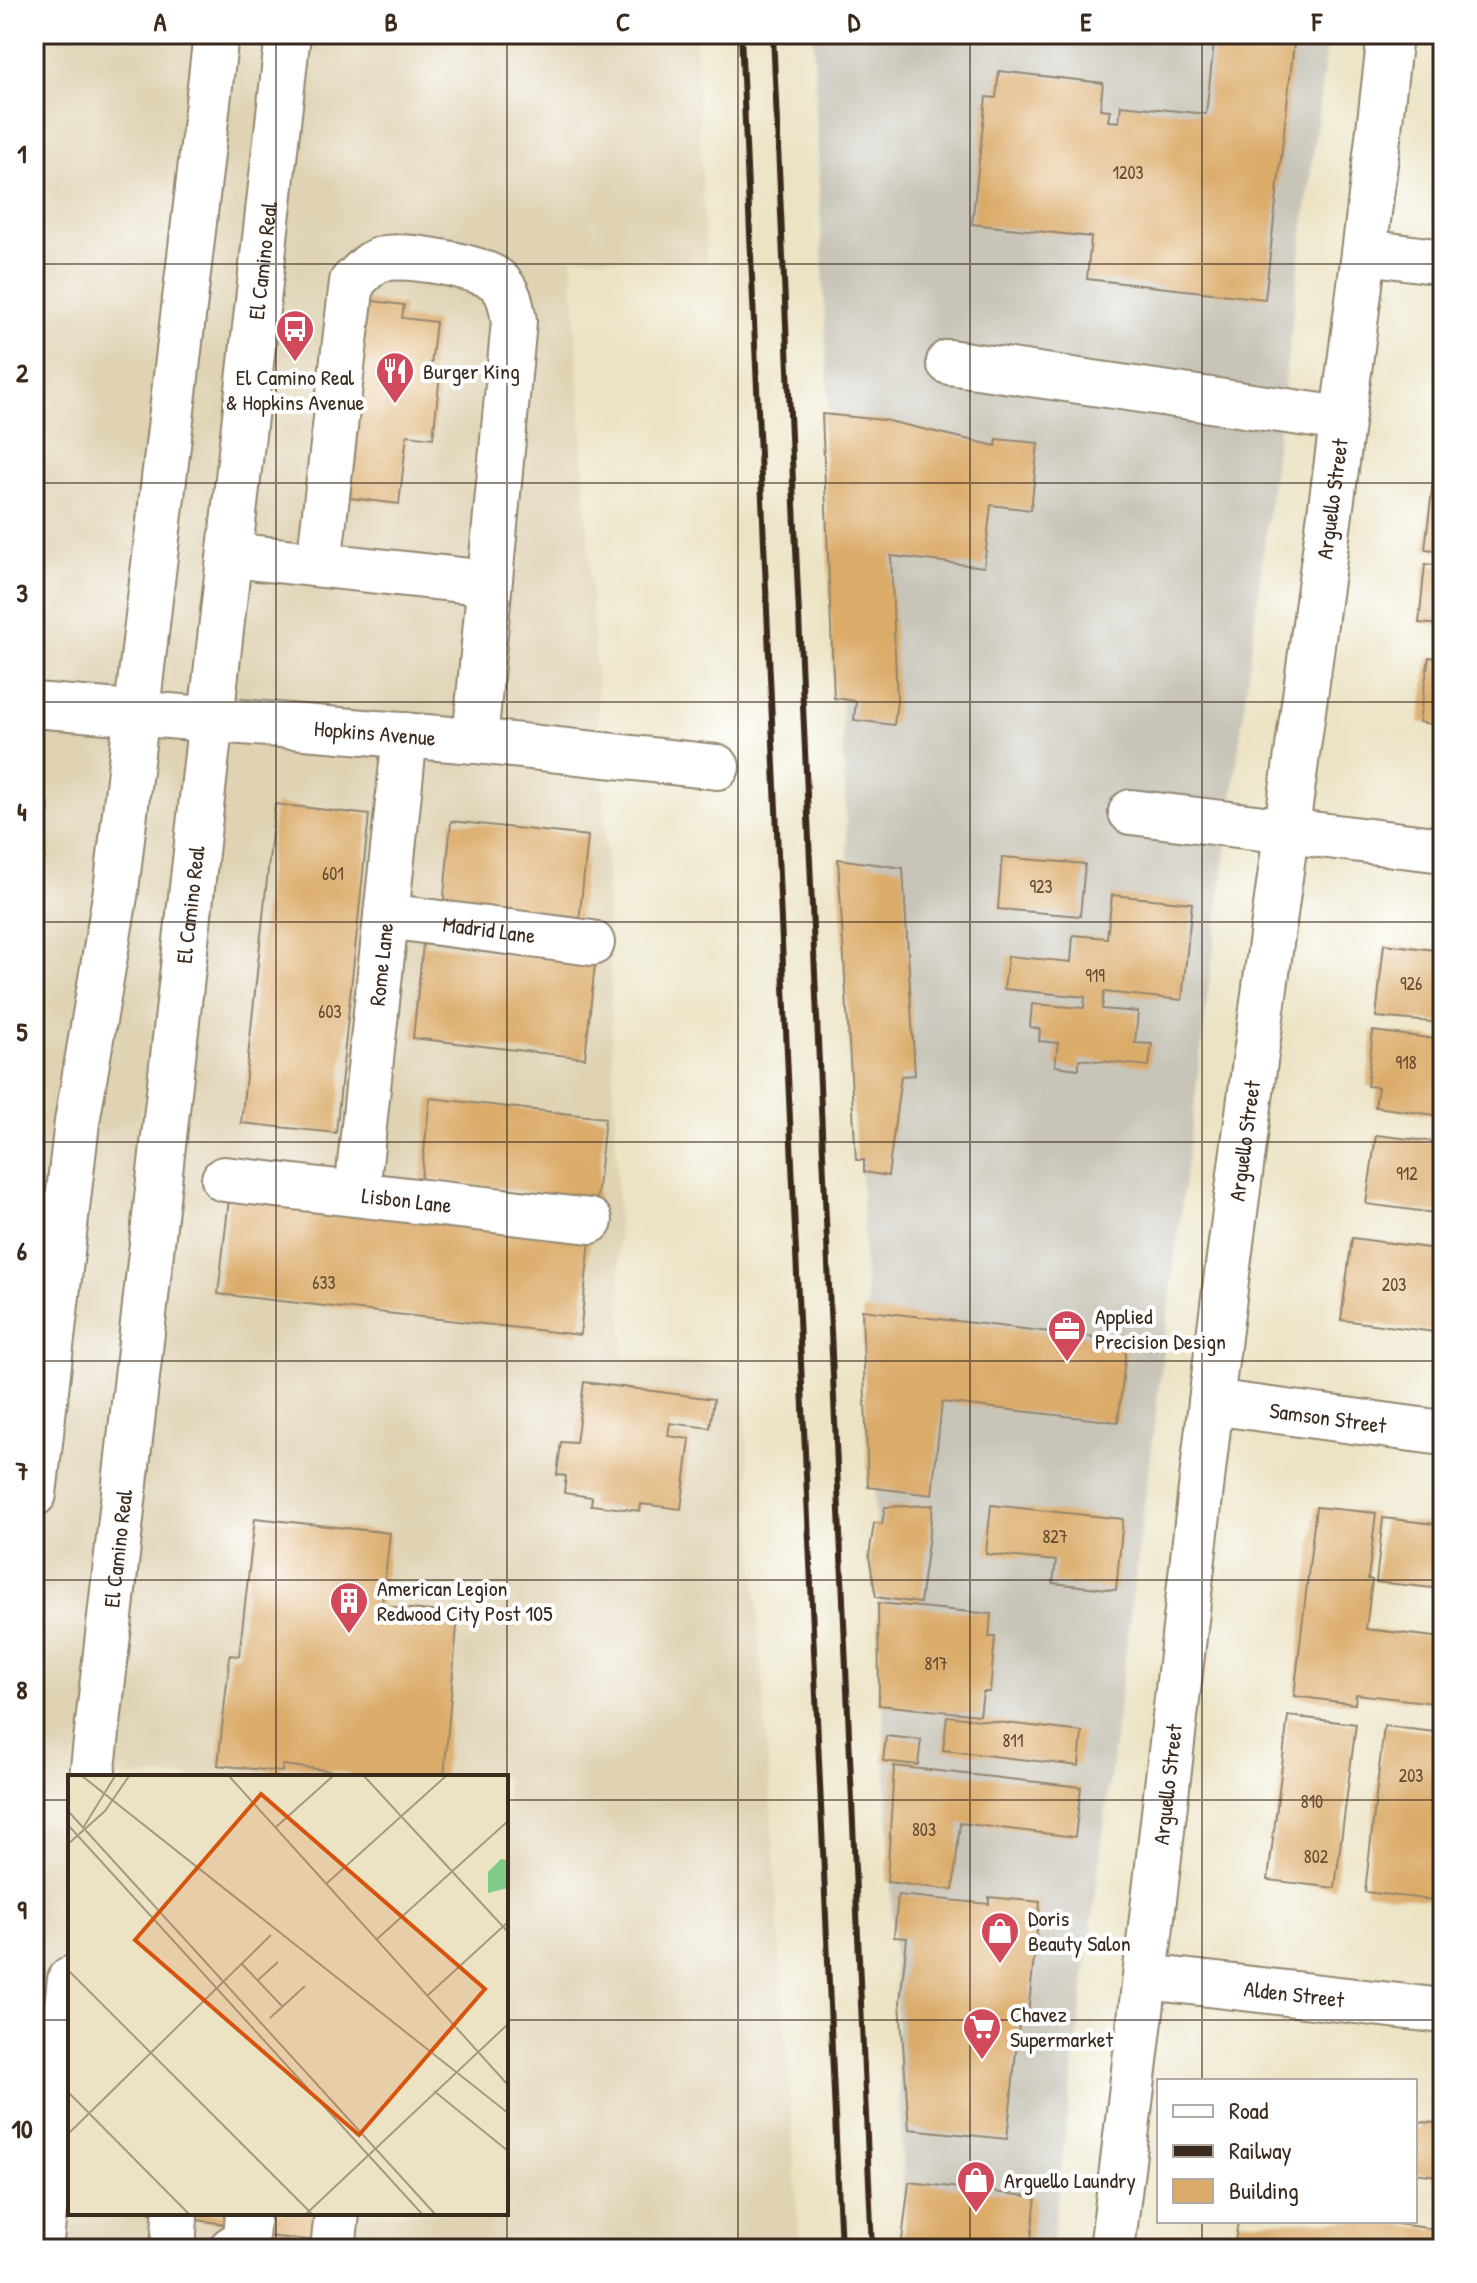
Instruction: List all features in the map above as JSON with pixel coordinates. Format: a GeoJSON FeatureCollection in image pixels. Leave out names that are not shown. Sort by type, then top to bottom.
{"type":"FeatureCollection","features":[{"type":"Feature","properties":{"kind":"street"},"geometry":{"type":"LineString","coordinates":[[34,1494],[77,1122],[116,890],[216,34]]}},
{"type":"Feature","properties":{"kind":"street","name":"El Camino Real"},"geometry":{"type":"LineString","coordinates":[[92,1775],[288,34]]}},
{"type":"Feature","properties":{"kind":"street","name":"Arguello Street"},"geometry":{"type":"LineString","coordinates":[[1112,2249],[1147,1977],[1211,1402],[1366,252],[1390,34]]}},
{"type":"Feature","properties":{"kind":"street"},"geometry":{"type":"LineString","coordinates":[[1366,252],[1443,262]]}},
{"type":"Feature","properties":{"kind":"street"},"geometry":{"type":"LineString","coordinates":[[319,564],[352,282],[368,267],[392,258],[482,271],[497,280],[510,297],[514,321],[475,741]]}},
{"type":"Feature","properties":{"kind":"street"},"geometry":{"type":"LineString","coordinates":[[949,362],[1342,419]]}},
{"type":"Feature","properties":{"kind":"street"},"geometry":{"type":"LineString","coordinates":[[231,555],[489,583]]}},
{"type":"Feature","properties":{"kind":"street","name":"Hopkins Avenue"},"geometry":{"type":"LineString","coordinates":[[34,705],[475,741],[717,767]]}},
{"type":"Feature","properties":{"kind":"street","name":"Rome Lane"},"geometry":{"type":"LineString","coordinates":[[357,1193],[405,735]]}},
{"type":"Feature","properties":{"kind":"street"},"geometry":{"type":"LineString","coordinates":[[1131,812],[1443,850]]}},
{"type":"Feature","properties":{"kind":"street","name":"Madrid Lane"},"geometry":{"type":"LineString","coordinates":[[386,916],[592,943]]}},
{"type":"Feature","properties":{"kind":"street","name":"Lisbon Lane"},"geometry":{"type":"LineString","coordinates":[[224,1179],[590,1221]]}},
{"type":"Feature","properties":{"kind":"street","name":"Samson Street"},"geometry":{"type":"LineString","coordinates":[[1211,1402],[1443,1433]]}},
{"type":"Feature","properties":{"kind":"street","name":"Alden Street"},"geometry":{"type":"LineString","coordinates":[[1147,1977],[1443,2011]]}},
{"type":"Feature","properties":{"kind":"street"},"geometry":{"type":"LineString","coordinates":[[40,2249],[64,2097],[68,2018]]}},
{"type":"Feature","properties":{"kind":"street"},"geometry":{"type":"LineString","coordinates":[[231,2249],[246,2239],[248,2215]]}},
{"type":"Feature","properties":{"kind":"street"},"geometry":{"type":"LineString","coordinates":[[333,2249],[337,2215]]}},
{"type":"Feature","properties":{"kind":"shaded area"},"geometry":{"type":"Polygon","coordinates":[[[34,34],[695,34],[706,261],[572,257],[605,829],[623,1357],[742,1367],[800,2249],[34,2249],[34,34]]]}},
{"type":"Feature","properties":{"kind":"shaded area"},"geometry":{"type":"Polygon","coordinates":[[[813,34],[1328,34],[1051,2249],[906,2249],[813,34]]]}},
{"type":"Feature","properties":{"kind":"building"},"geometry":{"type":"Polygon","coordinates":[[[1215,34],[1295,34],[1265,299],[1087,279],[1091,237],[972,224],[986,97],[996,98],[999,71],[1103,83],[1100,109],[1110,110],[1108,121],[1119,122],[1121,105],[1206,114],[1215,34]]]}},
{"type":"Feature","properties":{"kind":"building","name":"Burger King"},"geometry":{"type":"Polygon","coordinates":[[[365,300],[404,305],[402,318],[436,322],[430,374],[440,375],[433,438],[407,435],[399,504],[350,498],[356,443],[349,442],[365,300]]]}},
{"type":"Feature","properties":{"kind":"building"},"geometry":{"type":"Polygon","coordinates":[[[822,414],[884,420],[996,446],[997,439],[1038,443],[1031,510],[991,505],[984,567],[891,556],[897,701],[894,725],[854,720],[856,701],[834,698],[822,414]]]}},
{"type":"Feature","properties":{"kind":"building"},"geometry":{"type":"Polygon","coordinates":[[[1443,415],[1443,551],[1425,549],[1443,415]]]}},
{"type":"Feature","properties":{"kind":"building"},"geometry":{"type":"Polygon","coordinates":[[[1425,564],[1443,566],[1443,625],[1419,623],[1425,564]]]}},
{"type":"Feature","properties":{"kind":"building"},"geometry":{"type":"Polygon","coordinates":[[[1429,657],[1443,659],[1443,726],[1419,722],[1429,657]]]}},
{"type":"Feature","properties":{"kind":"building"},"geometry":{"type":"Polygon","coordinates":[[[34,802],[49,804],[44,862],[34,861],[34,802]]]}},
{"type":"Feature","properties":{"kind":"building"},"geometry":{"type":"Polygon","coordinates":[[[275,804],[369,815],[336,1133],[241,1123],[275,804]]]}},
{"type":"Feature","properties":{"kind":"building"},"geometry":{"type":"Polygon","coordinates":[[[451,821],[588,836],[579,922],[443,907],[451,821]]]}},
{"type":"Feature","properties":{"kind":"building"},"geometry":{"type":"Polygon","coordinates":[[[1002,857],[1085,864],[1080,916],[998,909],[1002,857]]]}},
{"type":"Feature","properties":{"kind":"building"},"geometry":{"type":"Polygon","coordinates":[[[838,859],[903,868],[915,1075],[901,1076],[888,1176],[864,1172],[864,1160],[856,1160],[838,859]]]}},
{"type":"Feature","properties":{"kind":"building"},"geometry":{"type":"Polygon","coordinates":[[[1112,895],[1192,903],[1182,1000],[1104,992],[1102,1009],[1138,1012],[1135,1043],[1152,1044],[1149,1066],[1079,1059],[1079,1069],[1055,1066],[1058,1043],[1039,1041],[1040,1029],[1030,1027],[1032,1004],[1084,1008],[1085,997],[1004,989],[1008,956],[1071,962],[1073,935],[1107,938],[1112,895]]]}},
{"type":"Feature","properties":{"kind":"building"},"geometry":{"type":"Polygon","coordinates":[[[423,944],[595,964],[585,1058],[413,1038],[423,944]]]}},
{"type":"Feature","properties":{"kind":"building"},"geometry":{"type":"Polygon","coordinates":[[[1384,944],[1443,951],[1443,1023],[1376,1017],[1384,944]]]}},
{"type":"Feature","properties":{"kind":"building"},"geometry":{"type":"Polygon","coordinates":[[[1373,1031],[1443,1040],[1443,1116],[1375,1107],[1378,1087],[1367,1086],[1373,1031]]]}},
{"type":"Feature","properties":{"kind":"building"},"geometry":{"type":"Polygon","coordinates":[[[430,1098],[605,1118],[597,1199],[421,1179],[430,1098]]]}},
{"type":"Feature","properties":{"kind":"building"},"geometry":{"type":"Polygon","coordinates":[[[1376,1135],[1443,1143],[1443,1214],[1366,1204],[1376,1135]]]}},
{"type":"Feature","properties":{"kind":"building"},"geometry":{"type":"Polygon","coordinates":[[[229,1199],[590,1240],[580,1335],[218,1294],[229,1199]]]}},
{"type":"Feature","properties":{"kind":"building"},"geometry":{"type":"Polygon","coordinates":[[[1352,1238],[1443,1250],[1443,1333],[1341,1320],[1352,1238]]]}},
{"type":"Feature","properties":{"kind":"building"},"geometry":{"type":"Polygon","coordinates":[[[862,1310],[1127,1341],[1118,1422],[942,1402],[932,1495],[868,1487],[862,1310]]]}},
{"type":"Feature","properties":{"kind":"building"},"geometry":{"type":"Polygon","coordinates":[[[584,1382],[714,1399],[710,1428],[670,1423],[668,1436],[690,1439],[681,1509],[641,1504],[640,1511],[591,1505],[592,1497],[564,1493],[566,1476],[557,1475],[561,1442],[576,1443],[584,1382]]]}},
{"type":"Feature","properties":{"kind":"building"},"geometry":{"type":"Polygon","coordinates":[[[933,1505],[920,1603],[876,1597],[869,1556],[874,1523],[882,1524],[885,1507],[933,1505]]]}},
{"type":"Feature","properties":{"kind":"building"},"geometry":{"type":"Polygon","coordinates":[[[991,1505],[1123,1519],[1116,1590],[1053,1583],[1056,1561],[986,1554],[991,1505]]]}},
{"type":"Feature","properties":{"kind":"building"},"geometry":{"type":"Polygon","coordinates":[[[1316,1507],[1376,1513],[1366,1629],[1443,1638],[1443,1704],[1356,1694],[1355,1704],[1294,1696],[1316,1507]]]}},
{"type":"Feature","properties":{"kind":"building","name":"American Legion Redwood City Post 105"},"geometry":{"type":"Polygon","coordinates":[[[255,1518],[390,1533],[382,1606],[458,1614],[444,1775],[349,1775],[282,1765],[282,1772],[218,1765],[230,1655],[239,1656],[255,1518]]]}},
{"type":"Feature","properties":{"kind":"building"},"geometry":{"type":"Polygon","coordinates":[[[1383,1518],[1443,1525],[1443,1589],[1376,1582],[1383,1518]]]}},
{"type":"Feature","properties":{"kind":"building"},"geometry":{"type":"Polygon","coordinates":[[[878,1603],[991,1614],[989,1637],[995,1637],[990,1692],[983,1692],[980,1715],[879,1705],[878,1603]]]}},
{"type":"Feature","properties":{"kind":"building"},"geometry":{"type":"Polygon","coordinates":[[[947,1716],[1082,1732],[1079,1766],[943,1750],[947,1716]]]}},
{"type":"Feature","properties":{"kind":"building"},"geometry":{"type":"Polygon","coordinates":[[[1288,1716],[1356,1724],[1335,1888],[1268,1880],[1288,1716]]]}},
{"type":"Feature","properties":{"kind":"building"},"geometry":{"type":"Polygon","coordinates":[[[1384,1726],[1443,1733],[1443,1819],[1433,1900],[1365,1892],[1384,1726]]]}},
{"type":"Feature","properties":{"kind":"building"},"geometry":{"type":"Polygon","coordinates":[[[886,1736],[921,1740],[918,1765],[883,1761],[886,1736]]]}},
{"type":"Feature","properties":{"kind":"building"},"geometry":{"type":"Polygon","coordinates":[[[894,1766],[1081,1787],[1075,1837],[960,1823],[953,1890],[887,1882],[894,1766]]]}},
{"type":"Feature","properties":{"kind":"building"},"geometry":{"type":"Polygon","coordinates":[[[898,1895],[989,1904],[989,1897],[1040,1902],[1028,2014],[1020,2013],[1007,2139],[909,2129],[900,2002],[907,1938],[894,1937],[898,1895]]]}},
{"type":"Feature","properties":{"kind":"building"},"geometry":{"type":"Polygon","coordinates":[[[1420,2122],[1435,2123],[1435,2130],[1443,2131],[1443,2177],[1417,2173],[1420,2122]]]}},
{"type":"Feature","properties":{"kind":"building"},"geometry":{"type":"Polygon","coordinates":[[[909,2182],[1036,2197],[1030,2249],[901,2249],[909,2182]]]}},
{"type":"Feature","properties":{"kind":"building"},"geometry":{"type":"Polygon","coordinates":[[[163,2215],[227,2215],[225,2224],[163,2215]]]}},
{"type":"Feature","properties":{"kind":"building"},"geometry":{"type":"Polygon","coordinates":[[[269,2215],[320,2215],[317,2241],[266,2236],[269,2215]]]}},
{"type":"Feature","properties":{"kind":"building"},"geometry":{"type":"Polygon","coordinates":[[[1238,2223],[1389,2223],[1443,2230],[1443,2249],[1234,2249],[1238,2223]]]}},
{"type":"Feature","properties":{"kind":"railway"},"geometry":{"type":"LineString","coordinates":[[741,34],[841,2249]]}},
{"type":"Feature","properties":{"kind":"railway"},"geometry":{"type":"LineString","coordinates":[[773,34],[872,2249]]}},
{"type":"Feature","properties":{"kind":"place","name":"El Camino Real & Hopkins Avenue"},"geometry":{"type":"Point","coordinates":[295,363]}},
{"type":"Feature","properties":{"kind":"place","name":"Burger King"},"geometry":{"type":"Point","coordinates":[395,405]}},
{"type":"Feature","properties":{"kind":"place","name":"Applied Precision Design"},"geometry":{"type":"Point","coordinates":[1067,1363]}},
{"type":"Feature","properties":{"kind":"place","name":"American Legion Redwood City Post 105"},"geometry":{"type":"Point","coordinates":[349,1635]}},
{"type":"Feature","properties":{"kind":"place","name":"Doris Beauty Salon"},"geometry":{"type":"Point","coordinates":[1000,1965]}},
{"type":"Feature","properties":{"kind":"place","name":"Chavez Supermarket"},"geometry":{"type":"Point","coordinates":[982,2061]}},
{"type":"Feature","properties":{"kind":"place","name":"Arguello Laundry"},"geometry":{"type":"Point","coordinates":[976,2214]}}]}
